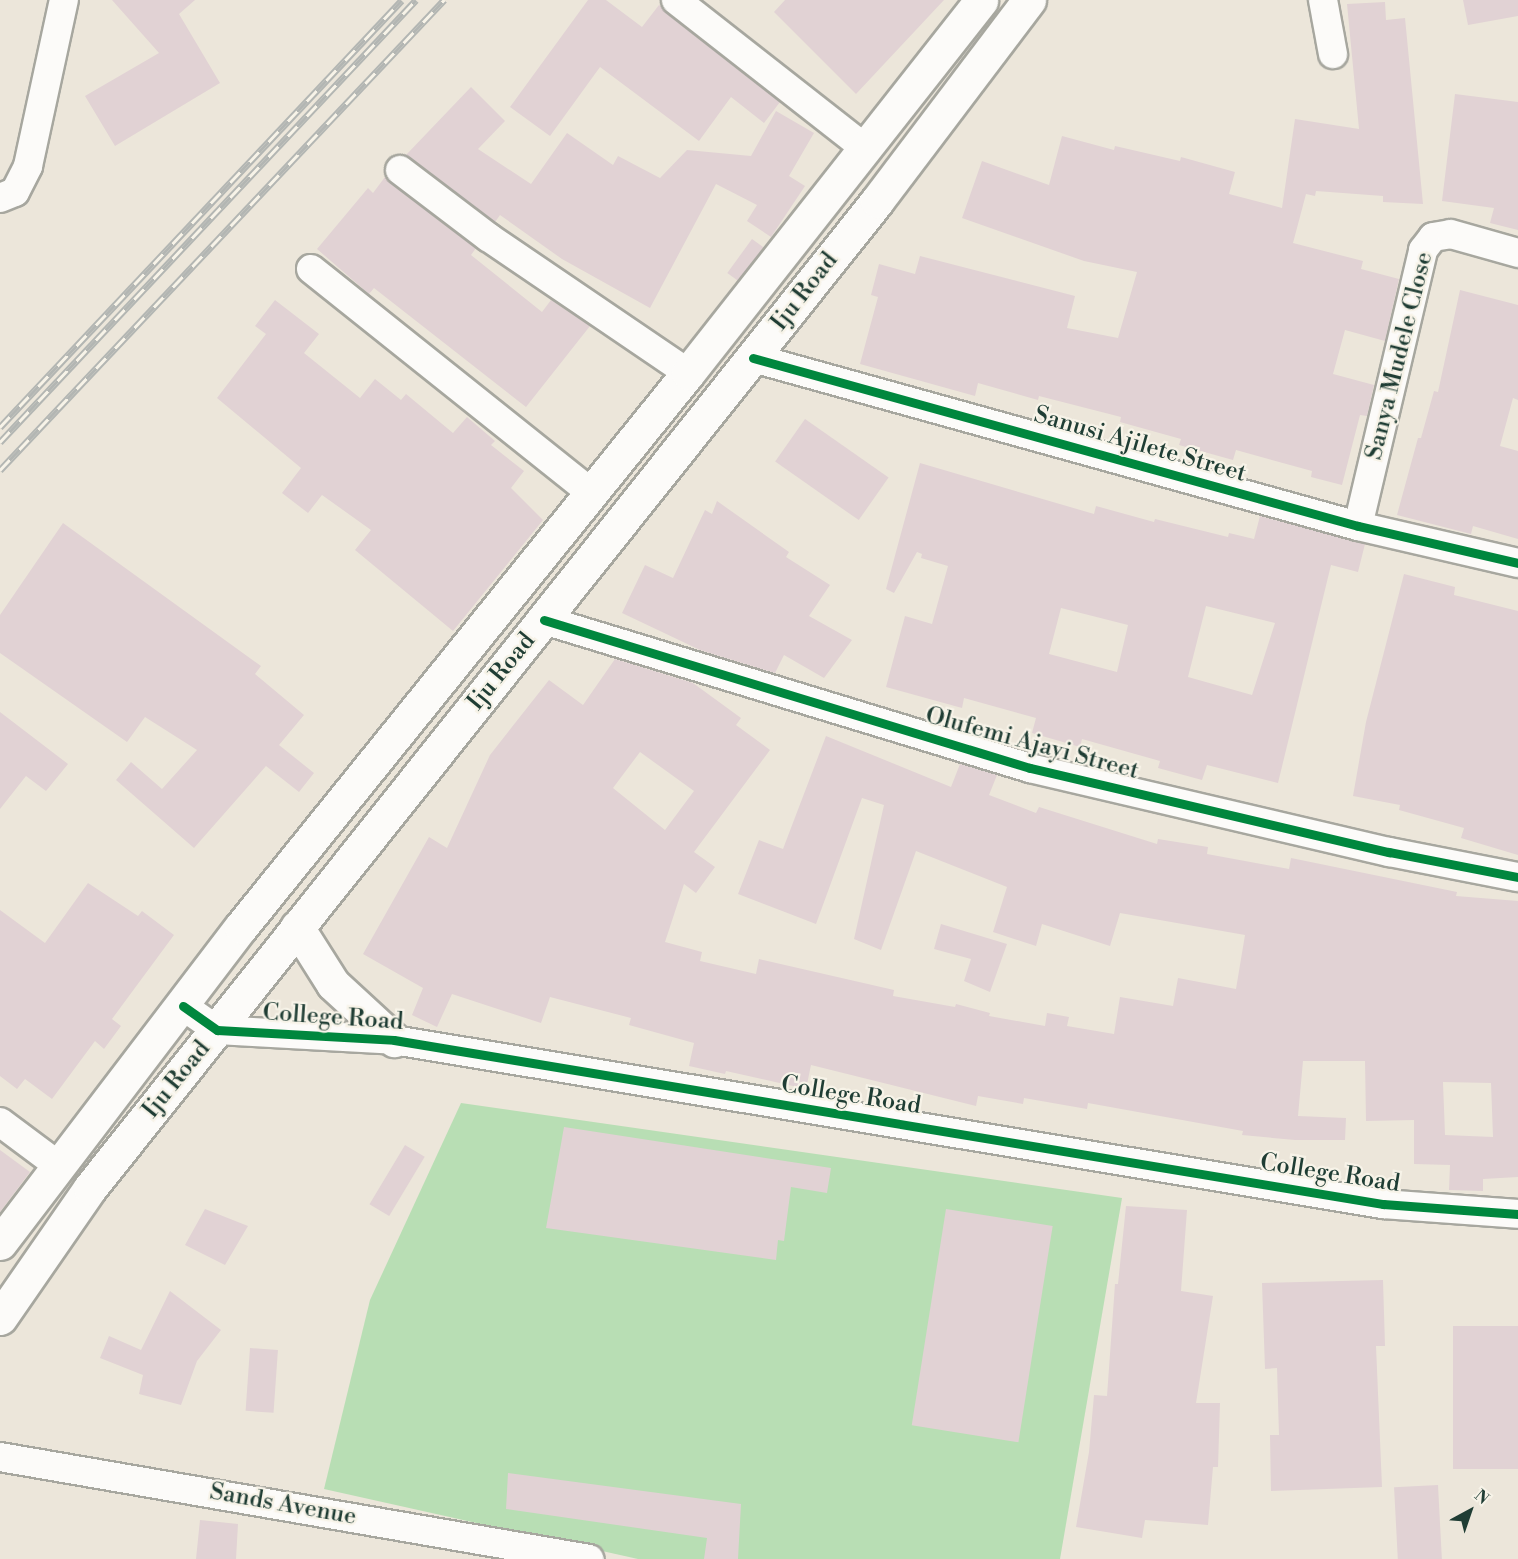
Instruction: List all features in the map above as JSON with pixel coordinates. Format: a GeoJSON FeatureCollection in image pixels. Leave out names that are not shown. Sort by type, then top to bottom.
{"type":"FeatureCollection","features":[{"type":"Feature","properties":{"kind":"main road","name":"Iju Road"},"geometry":{"type":"LineString","coordinates":[[0,1243],[248,918],[688,373],[981,0]]}},
{"type":"Feature","properties":{"kind":"main road","name":"Iju Road"},"geometry":{"type":"LineString","coordinates":[[0,1318],[90,1188],[753,358],[1029,0]]}},
{"type":"Feature","properties":{"kind":"main road"},"geometry":{"type":"LineString","coordinates":[[297,927],[333,984],[394,1040]]}},
{"type":"Feature","properties":{"kind":"street"},"geometry":{"type":"LineString","coordinates":[[0,198],[15,192],[28,166],[64,0]]}},
{"type":"Feature","properties":{"kind":"street"},"geometry":{"type":"LineString","coordinates":[[676,0],[866,149]]}},
{"type":"Feature","properties":{"kind":"street"},"geometry":{"type":"LineString","coordinates":[[1323,0],[1333,54]]}},
{"type":"Feature","properties":{"kind":"street"},"geometry":{"type":"LineString","coordinates":[[400,170],[488,237],[688,373]]}},
{"type":"Feature","properties":{"kind":"street","name":"Sanya Mudele Close"},"geometry":{"type":"LineString","coordinates":[[1358,525],[1423,250],[1433,237],[1451,234],[1518,253]]}},
{"type":"Feature","properties":{"kind":"street"},"geometry":{"type":"LineString","coordinates":[[311,269],[590,492]]}},
{"type":"Feature","properties":{"kind":"street","name":"Sanusi Ajilete Street"},"geometry":{"type":"LineString","coordinates":[[753,358],[1358,525],[1518,563]]}},
{"type":"Feature","properties":{"kind":"street","name":"Olufemi Ajayi Street"},"geometry":{"type":"LineString","coordinates":[[544,620],[1030,768],[1389,852],[1518,877]]}},
{"type":"Feature","properties":{"kind":"street"},"geometry":{"type":"LineString","coordinates":[[183,1006],[218,1030]]}},
{"type":"Feature","properties":{"kind":"street","name":"College Road"},"geometry":{"type":"LineString","coordinates":[[218,1030],[394,1040],[1383,1204],[1518,1214]]}},
{"type":"Feature","properties":{"kind":"street"},"geometry":{"type":"LineString","coordinates":[[0,1122],[59,1166]]}},
{"type":"Feature","properties":{"kind":"street","name":"Sands Avenue"},"geometry":{"type":"LineString","coordinates":[[0,1457],[573,1558]]}},
{"type":"Feature","properties":{"kind":"green space"},"geometry":{"type":"Polygon","coordinates":[[[461,1103],[1122,1198],[1060,1559],[638,1559],[324,1489],[370,1300],[461,1103]]]}},
{"type":"Feature","properties":{"kind":"building"},"geometry":{"type":"Polygon","coordinates":[[[112,0],[195,0],[179,14],[220,83],[115,146],[85,96],[159,53],[112,0]]]}},
{"type":"Feature","properties":{"kind":"building"},"geometry":{"type":"Polygon","coordinates":[[[588,0],[606,0],[642,27],[659,5],[780,102],[764,123],[731,97],[699,141],[600,67],[550,136],[510,107],[588,0]]]}},
{"type":"Feature","properties":{"kind":"building"},"geometry":{"type":"Polygon","coordinates":[[[785,0],[944,0],[856,94],[774,12],[785,0]]]}},
{"type":"Feature","properties":{"kind":"building"},"geometry":{"type":"Polygon","coordinates":[[[1463,0],[1518,0],[1518,16],[1468,25],[1463,0]]]}},
{"type":"Feature","properties":{"kind":"building"},"geometry":{"type":"Polygon","coordinates":[[[1385,2],[1386,20],[1405,18],[1423,204],[1383,202],[1383,196],[1316,191],[1315,196],[1306,194],[1293,243],[1363,261],[1361,269],[1399,279],[1385,341],[1345,330],[1333,374],[1374,385],[1367,416],[1360,415],[1342,485],[1311,477],[1312,471],[1236,450],[1233,460],[1179,445],[1181,439],[1120,422],[1121,417],[1039,396],[1038,400],[978,383],[975,396],[860,364],[878,297],[871,295],[879,264],[915,274],[920,256],[1075,296],[1067,328],[1118,338],[1137,272],[1084,261],[962,218],[982,161],[1049,185],[1062,136],[1114,150],[1115,146],[1180,161],[1181,157],[1235,172],[1229,194],[1282,208],[1295,119],[1359,129],[1347,4],[1385,2]]]}},
{"type":"Feature","properties":{"kind":"building"},"geometry":{"type":"Polygon","coordinates":[[[471,87],[505,121],[478,149],[531,184],[567,133],[613,165],[618,156],[660,178],[687,150],[751,156],[776,111],[814,133],[789,176],[805,186],[771,237],[747,221],[757,205],[716,184],[650,308],[562,259],[500,215],[495,222],[406,155],[471,87]]]}},
{"type":"Feature","properties":{"kind":"building"},"geometry":{"type":"Polygon","coordinates":[[[1455,94],[1518,102],[1518,230],[1490,223],[1494,208],[1442,201],[1455,94]]]}},
{"type":"Feature","properties":{"kind":"building"},"geometry":{"type":"Polygon","coordinates":[[[385,177],[476,248],[471,255],[542,312],[551,300],[590,326],[526,407],[374,288],[369,294],[317,249],[368,188],[373,193],[385,177]]]}},
{"type":"Feature","properties":{"kind":"building"},"geometry":{"type":"Polygon","coordinates":[[[752,239],[763,247],[739,281],[727,273],[752,239]]]}},
{"type":"Feature","properties":{"kind":"building"},"geometry":{"type":"Polygon","coordinates":[[[1460,290],[1518,305],[1518,400],[1513,398],[1500,446],[1518,451],[1518,539],[1473,526],[1471,534],[1397,515],[1418,438],[1421,438],[1434,391],[1438,392],[1460,290]]]}},
{"type":"Feature","properties":{"kind":"building"},"geometry":{"type":"Polygon","coordinates":[[[275,300],[319,334],[304,353],[360,398],[375,379],[401,400],[406,394],[453,433],[467,417],[495,441],[491,445],[524,471],[511,488],[543,520],[453,631],[355,550],[371,530],[322,495],[308,513],[282,493],[301,468],[217,398],[266,334],[255,326],[275,300]]]}},
{"type":"Feature","properties":{"kind":"building"},"geometry":{"type":"Polygon","coordinates":[[[805,419],[889,478],[859,520],[775,462],[805,419]]]}},
{"type":"Feature","properties":{"kind":"building"},"geometry":{"type":"Polygon","coordinates":[[[920,463],[1094,514],[1096,506],[1154,522],[1155,519],[1228,537],[1229,533],[1254,539],[1260,516],[1365,544],[1358,572],[1331,565],[1278,783],[1207,765],[1202,780],[1158,768],[1160,761],[1082,739],[1080,747],[1032,733],[1036,718],[964,698],[962,708],[886,687],[905,616],[932,624],[948,566],[921,558],[922,554],[917,552],[894,593],[886,589],[920,463]],[[1206,606],[1188,677],[1252,695],[1275,623],[1206,606]],[[1061,608],[1049,654],[1117,672],[1128,625],[1061,608]]]}},
{"type":"Feature","properties":{"kind":"building"},"geometry":{"type":"Polygon","coordinates":[[[717,501],[789,552],[786,557],[830,585],[809,616],[852,640],[824,678],[784,655],[775,673],[700,650],[622,613],[645,565],[673,578],[705,510],[712,514],[717,501]]]}},
{"type":"Feature","properties":{"kind":"building"},"geometry":{"type":"Polygon","coordinates":[[[63,523],[261,666],[255,674],[304,715],[279,745],[314,773],[299,792],[266,766],[194,848],[116,780],[131,762],[162,789],[197,750],[145,717],[127,742],[0,653],[0,615],[63,523]]]}},
{"type":"Feature","properties":{"kind":"building"},"geometry":{"type":"Polygon","coordinates":[[[1404,574],[1455,587],[1454,595],[1518,611],[1518,855],[1461,838],[1464,828],[1399,810],[1400,805],[1353,796],[1366,722],[1404,574]]]}},
{"type":"Feature","properties":{"kind":"building"},"geometry":{"type":"Polygon","coordinates":[[[615,659],[693,683],[741,718],[736,725],[770,750],[694,852],[715,867],[696,893],[684,884],[665,942],[702,952],[700,961],[756,974],[759,959],[894,990],[893,996],[955,1007],[956,1004],[990,1013],[989,1016],[1045,1026],[1047,1013],[1069,1017],[1067,1026],[1114,1034],[1120,997],[1173,1006],[1178,978],[1236,989],[1245,935],[1120,913],[1110,946],[1042,924],[1036,946],[993,932],[1007,887],[916,851],[881,950],[854,939],[884,805],[862,798],[816,924],[738,894],[759,840],[783,849],[826,736],[951,787],[960,764],[997,775],[989,795],[1036,813],[1039,807],[1157,844],[1158,839],[1208,847],[1207,854],[1289,869],[1291,858],[1457,892],[1456,896],[1518,901],[1518,1177],[1483,1179],[1483,1191],[1449,1190],[1450,1165],[1414,1164],[1414,1120],[1366,1121],[1365,1061],[1303,1061],[1298,1116],[1346,1118],[1345,1140],[1295,1140],[1242,1135],[1243,1131],[1088,1103],[1087,1109],[1024,1098],[1023,1104],[978,1096],[976,1106],[811,1065],[806,1089],[726,1071],[725,1074],[689,1066],[694,1043],[629,1025],[631,1018],[550,997],[541,1023],[452,994],[437,1027],[412,1015],[423,988],[363,954],[429,837],[447,848],[490,755],[549,680],[583,705],[615,659]],[[640,752],[613,788],[665,830],[694,791],[640,752]],[[1443,1082],[1445,1135],[1493,1137],[1491,1083],[1443,1082]]]}},
{"type":"Feature","properties":{"kind":"building"},"geometry":{"type":"Polygon","coordinates":[[[0,712],[68,764],[46,791],[26,776],[0,809],[0,712]]]}},
{"type":"Feature","properties":{"kind":"building"},"geometry":{"type":"Polygon","coordinates":[[[88,883],[138,916],[142,911],[174,935],[112,1019],[121,1026],[104,1049],[95,1041],[52,1099],[25,1079],[17,1089],[0,1076],[0,910],[45,943],[88,883]]]}},
{"type":"Feature","properties":{"kind":"building"},"geometry":{"type":"Polygon","coordinates":[[[941,924],[1007,944],[990,992],[964,981],[971,959],[934,949],[941,924]]]}},
{"type":"Feature","properties":{"kind":"building"},"geometry":{"type":"Polygon","coordinates":[[[564,1127],[831,1168],[827,1193],[791,1187],[784,1241],[778,1240],[776,1260],[546,1228],[564,1127]]]}},
{"type":"Feature","properties":{"kind":"building"},"geometry":{"type":"Polygon","coordinates":[[[405,1145],[425,1157],[389,1216],[369,1204],[405,1145]]]}},
{"type":"Feature","properties":{"kind":"building"},"geometry":{"type":"Polygon","coordinates":[[[0,1150],[30,1172],[0,1212],[0,1150]]]}},
{"type":"Feature","properties":{"kind":"building"},"geometry":{"type":"Polygon","coordinates":[[[1126,1206],[1187,1210],[1181,1291],[1213,1296],[1196,1403],[1220,1403],[1218,1467],[1213,1467],[1208,1525],[1145,1520],[1142,1538],[1076,1527],[1089,1452],[1094,1395],[1107,1396],[1115,1284],[1118,1284],[1126,1206]]]}},
{"type":"Feature","properties":{"kind":"building"},"geometry":{"type":"Polygon","coordinates":[[[205,1209],[248,1226],[225,1265],[185,1245],[205,1209]]]}},
{"type":"Feature","properties":{"kind":"building"},"geometry":{"type":"Polygon","coordinates":[[[946,1209],[1053,1226],[1018,1442],[912,1425],[946,1209]]]}},
{"type":"Feature","properties":{"kind":"building"},"geometry":{"type":"Polygon","coordinates":[[[1383,1280],[1385,1346],[1376,1346],[1382,1487],[1271,1491],[1270,1435],[1279,1435],[1277,1368],[1265,1369],[1262,1283],[1383,1280]]]}},
{"type":"Feature","properties":{"kind":"building"},"geometry":{"type":"Polygon","coordinates":[[[170,1291],[221,1330],[197,1361],[181,1405],[139,1394],[143,1375],[100,1358],[109,1336],[141,1350],[170,1291]]]}},
{"type":"Feature","properties":{"kind":"building"},"geometry":{"type":"Polygon","coordinates":[[[1453,1326],[1518,1326],[1518,1469],[1453,1469],[1453,1326]]]}},
{"type":"Feature","properties":{"kind":"building"},"geometry":{"type":"Polygon","coordinates":[[[250,1348],[278,1350],[274,1413],[246,1411],[250,1348]]]}},
{"type":"Feature","properties":{"kind":"building"},"geometry":{"type":"Polygon","coordinates":[[[508,1473],[741,1504],[738,1559],[704,1559],[707,1538],[506,1509],[508,1473]]]}},
{"type":"Feature","properties":{"kind":"building"},"geometry":{"type":"Polygon","coordinates":[[[1438,1485],[1442,1559],[1398,1559],[1394,1487],[1438,1485]]]}},
{"type":"Feature","properties":{"kind":"building"},"geometry":{"type":"Polygon","coordinates":[[[200,1520],[238,1524],[236,1559],[196,1559],[200,1520]]]}},
{"type":"Feature","properties":{"kind":"railway"},"geometry":{"type":"LineString","coordinates":[[0,427],[402,0]]}},
{"type":"Feature","properties":{"kind":"railway"},"geometry":{"type":"LineString","coordinates":[[0,442],[416,0]]}},
{"type":"Feature","properties":{"kind":"railway"},"geometry":{"type":"LineString","coordinates":[[0,470],[444,0]]}},
{"type":"Feature","properties":{"kind":"cycle path"},"geometry":{"type":"LineString","coordinates":[[753,358],[1358,526],[1518,563]]}},
{"type":"Feature","properties":{"kind":"cycle path"},"geometry":{"type":"LineString","coordinates":[[544,620],[1030,768],[1389,852],[1518,877]]}},
{"type":"Feature","properties":{"kind":"cycle path"},"geometry":{"type":"LineString","coordinates":[[183,1006],[217,1030],[394,1040],[1383,1204],[1518,1214]]}}]}
